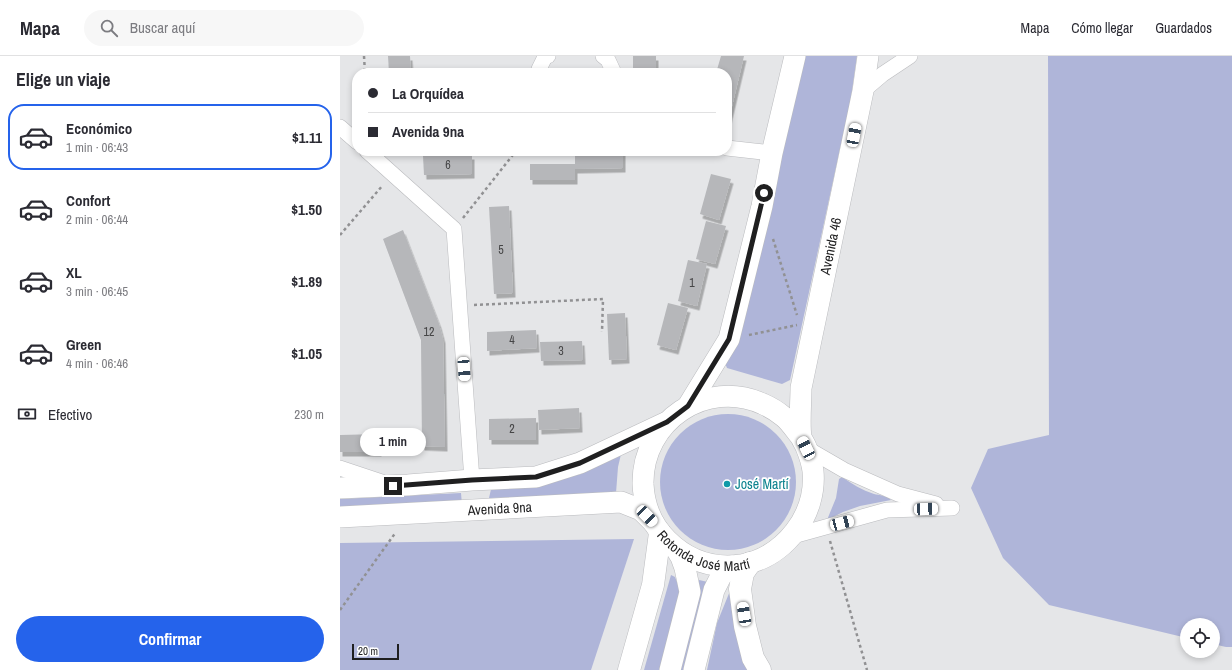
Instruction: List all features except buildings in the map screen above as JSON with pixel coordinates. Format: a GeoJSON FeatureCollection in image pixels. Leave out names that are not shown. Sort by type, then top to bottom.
{"type":"FeatureCollection","features":[{"type":"Feature","properties":{"kind":"highway"},"geometry":{"type":"LineString","coordinates":[[629,670],[654,585],[656,528]]}},
{"type":"Feature","properties":{"kind":"highway"},"geometry":{"type":"LineString","coordinates":[[741,565],[743,573],[740,589],[745,626],[753,658],[760,670]]}},
{"type":"Feature","properties":{"kind":"main road"},"geometry":{"type":"LineString","coordinates":[[688,406],[729,339],[762,206],[772,153],[795,56]]}},
{"type":"Feature","properties":{"kind":"main road","name":"Avenida 46"},"geometry":{"type":"LineString","coordinates":[[804,442],[801,388],[808,323],[863,91],[868,56]]}},
{"type":"Feature","properties":{"kind":"main road","name":"Rotonda José Martí"},"geometry":{"type":"LineString","coordinates":[[712,397],[738,397],[757,402],[763,404],[785,418],[804,442],[813,470],[812,494],[805,516],[793,536],[774,552],[741,565],[712,565],[693,559],[676,549],[656,528],[644,497],[643,470],[651,444],[667,422],[688,406],[712,397]]}},
{"type":"Feature","properties":{"kind":"main road"},"geometry":{"type":"LineString","coordinates":[[340,488],[536,477],[580,463],[667,422]]}},
{"type":"Feature","properties":{"kind":"main road"},"geometry":{"type":"LineString","coordinates":[[472,480],[472,511]]}},
{"type":"Feature","properties":{"kind":"main road","name":"Avenida 9na"},"geometry":{"type":"LineString","coordinates":[[340,518],[621,502],[641,510],[656,528]]}},
{"type":"Feature","properties":{"kind":"main road"},"geometry":{"type":"LineString","coordinates":[[670,670],[690,592],[685,568],[676,549]]}},
{"type":"Feature","properties":{"kind":"main road"},"geometry":{"type":"LineString","coordinates":[[694,670],[714,590],[721,576],[741,565]]}},
{"type":"Feature","properties":{"kind":"street"},"geometry":{"type":"LineString","coordinates":[[540,68],[545,57],[548,56]]}},
{"type":"Feature","properties":{"kind":"street"},"geometry":{"type":"LineString","coordinates":[[603,56],[608,60],[612,68]]}},
{"type":"Feature","properties":{"kind":"street"},"geometry":{"type":"LineString","coordinates":[[863,91],[883,74],[910,56]]}},
{"type":"Feature","properties":{"kind":"street"},"geometry":{"type":"LineString","coordinates":[[340,127],[352,138]]}},
{"type":"Feature","properties":{"kind":"street"},"geometry":{"type":"LineString","coordinates":[[732,149],[772,153]]}},
{"type":"Feature","properties":{"kind":"street"},"geometry":{"type":"LineString","coordinates":[[372,156],[454,229],[472,480]]}},
{"type":"Feature","properties":{"kind":"street"},"geometry":{"type":"LineString","coordinates":[[793,536],[887,510],[952,508],[898,494],[844,470],[804,442]]}},
{"type":"Feature","properties":{"kind":"street"},"geometry":{"type":"LineString","coordinates":[[340,468],[393,486]]}},
{"type":"Feature","properties":{"kind":"path"},"geometry":{"type":"LineString","coordinates":[[364,56],[365,68]]}},
{"type":"Feature","properties":{"kind":"path"},"geometry":{"type":"LineString","coordinates":[[454,229],[512,156]]}},
{"type":"Feature","properties":{"kind":"path"},"geometry":{"type":"LineString","coordinates":[[340,235],[392,174]]}},
{"type":"Feature","properties":{"kind":"path"},"geometry":{"type":"LineString","coordinates":[[729,339],[808,323],[771,233]]}},
{"type":"Feature","properties":{"kind":"path"},"geometry":{"type":"LineString","coordinates":[[460,305],[603,299],[602,332]]}},
{"type":"Feature","properties":{"kind":"path"},"geometry":{"type":"LineString","coordinates":[[340,610],[409,513]]}},
{"type":"Feature","properties":{"kind":"path"},"geometry":{"type":"LineString","coordinates":[[826,527],[867,670]]}},
{"type":"Feature","properties":{"kind":"shaded area"},"geometry":{"type":"Polygon","coordinates":[[[798,56],[857,56],[851,98],[790,380],[782,384],[727,368],[725,363],[798,56]]]}},
{"type":"Feature","properties":{"kind":"shaded area"},"geometry":{"type":"Polygon","coordinates":[[[1048,56],[1232,56],[1232,647],[1220,646],[1220,618],[1180,618],[1180,636],[1049,605],[1003,558],[971,488],[988,449],[1049,435],[1048,56]]]}},
{"type":"Feature","properties":{"kind":"shaded area"},"geometry":{"type":"Polygon","coordinates":[[[728,414],[754,419],[776,434],[791,456],[796,482],[791,508],[776,530],[754,545],[728,550],[702,545],[680,530],[665,508],[660,482],[665,456],[680,434],[702,419],[728,414]]]}},
{"type":"Feature","properties":{"kind":"shaded area"},"geometry":{"type":"Polygon","coordinates":[[[622,450],[618,467],[616,493],[612,495],[489,498],[492,485],[545,482],[581,474],[622,450]]]}},
{"type":"Feature","properties":{"kind":"shaded area"},"geometry":{"type":"Polygon","coordinates":[[[842,477],[865,491],[891,500],[860,506],[827,520],[836,498],[839,479],[842,477]]]}},
{"type":"Feature","properties":{"kind":"shaded area"},"geometry":{"type":"Polygon","coordinates":[[[461,493],[462,505],[340,510],[340,499],[461,493]]]}},
{"type":"Feature","properties":{"kind":"shaded area"},"geometry":{"type":"Polygon","coordinates":[[[634,539],[591,670],[340,670],[340,543],[634,539]]]}},
{"type":"Feature","properties":{"kind":"shaded area"},"geometry":{"type":"Polygon","coordinates":[[[671,575],[675,577],[681,592],[662,670],[644,670],[671,575]]]}},
{"type":"Feature","properties":{"kind":"shaded area"},"geometry":{"type":"Polygon","coordinates":[[[699,580],[708,582],[686,670],[678,670],[699,580]]]}},
{"type":"Feature","properties":{"kind":"shaded area"},"geometry":{"type":"Polygon","coordinates":[[[732,586],[753,670],[707,670],[717,623],[732,586]]]}},
{"type":"Feature","properties":{"kind":"place","name":"José Martí"},"geometry":{"type":"Point","coordinates":[727,484]}},
{"type":"Feature","properties":{"kind":"route"},"geometry":{"type":"LineString","coordinates":[[393,486],[536,477],[580,463],[667,422],[688,406],[729,339],[764,193]]}}]}
